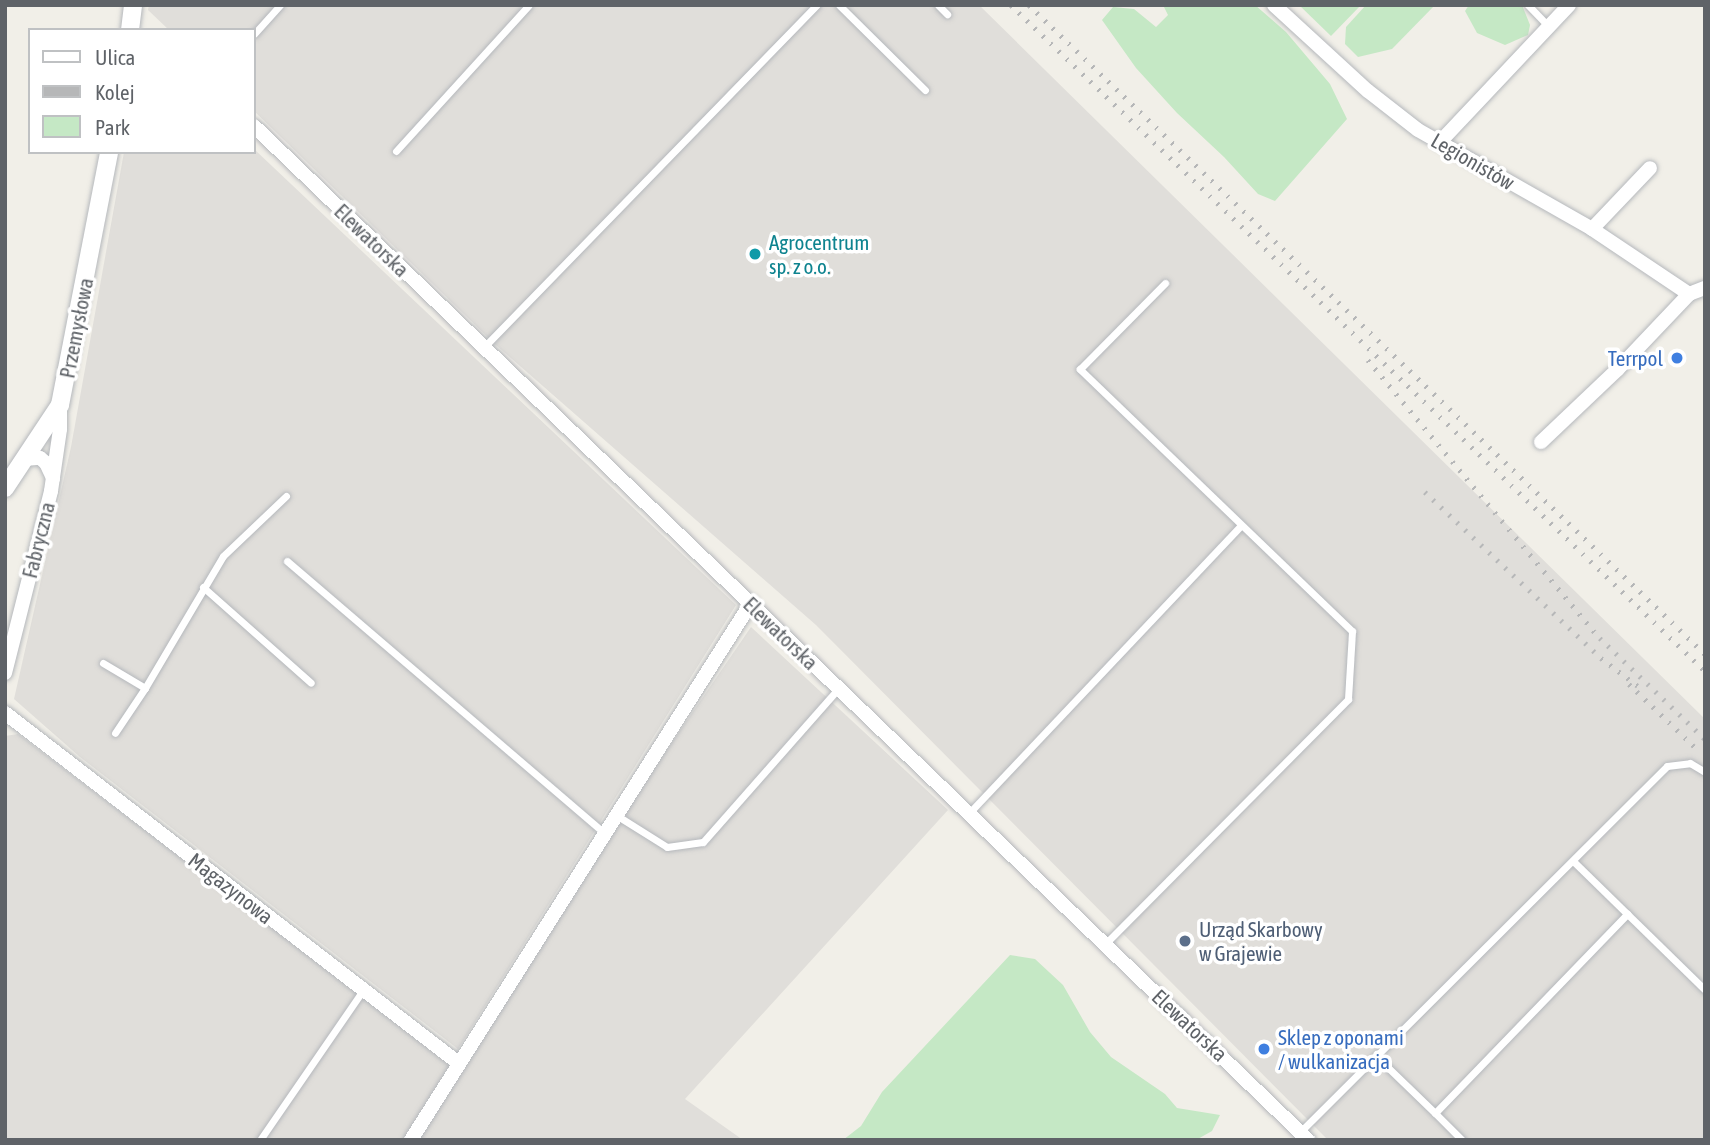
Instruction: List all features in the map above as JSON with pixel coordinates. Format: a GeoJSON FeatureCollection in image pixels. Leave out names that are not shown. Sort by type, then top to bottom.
{"type":"FeatureCollection","features":[{"type":"Feature","properties":{"kind":"street"},"geometry":{"type":"LineString","coordinates":[[130,28],[133,5]]}},
{"type":"Feature","properties":{"kind":"street","name":"Legionistów"},"geometry":{"type":"LineString","coordinates":[[1274,5],[1368,91],[1418,130],[1592,229],[1689,294]]}},
{"type":"Feature","properties":{"kind":"street"},"geometry":{"type":"LineString","coordinates":[[1440,142],[1569,5]]}},
{"type":"Feature","properties":{"kind":"street","name":"Elewatorska"},"geometry":{"type":"LineString","coordinates":[[256,128],[1304,1136]]}},
{"type":"Feature","properties":{"kind":"street","name":"Przemysłowa"},"geometry":{"type":"LineString","coordinates":[[5,488],[60,405],[109,154]]}},
{"type":"Feature","properties":{"kind":"street"},"geometry":{"type":"LineString","coordinates":[[1592,229],[1650,168]]}},
{"type":"Feature","properties":{"kind":"street"},"geometry":{"type":"LineString","coordinates":[[1541,442],[1617,370],[1689,294],[1705,288]]}},
{"type":"Feature","properties":{"kind":"street","name":"Fabryczna"},"geometry":{"type":"LineString","coordinates":[[5,673],[53,478],[60,405]]}},
{"type":"Feature","properties":{"kind":"street"},"geometry":{"type":"LineString","coordinates":[[24,459],[40,458],[47,463],[53,478]]}},
{"type":"Feature","properties":{"kind":"street"},"geometry":{"type":"LineString","coordinates":[[411,1140],[457,1062],[751,603]]}},
{"type":"Feature","properties":{"kind":"street","name":"Magazynowa"},"geometry":{"type":"LineString","coordinates":[[5,713],[457,1062]]}},
{"type":"Feature","properties":{"kind":"lane"},"geometry":{"type":"LineString","coordinates":[[256,32],[280,5]]}},
{"type":"Feature","properties":{"kind":"lane"},"geometry":{"type":"LineString","coordinates":[[396,151],[529,5]]}},
{"type":"Feature","properties":{"kind":"lane"},"geometry":{"type":"LineString","coordinates":[[484,347],[817,5]]}},
{"type":"Feature","properties":{"kind":"lane"},"geometry":{"type":"LineString","coordinates":[[839,5],[925,90]]}},
{"type":"Feature","properties":{"kind":"lane"},"geometry":{"type":"LineString","coordinates":[[938,5],[947,14]]}},
{"type":"Feature","properties":{"kind":"lane"},"geometry":{"type":"LineString","coordinates":[[1528,5],[1549,27]]}},
{"type":"Feature","properties":{"kind":"lane"},"geometry":{"type":"LineString","coordinates":[[1105,944],[1348,699],[1352,631],[1080,369],[1165,283]]}},
{"type":"Feature","properties":{"kind":"lane"},"geometry":{"type":"LineString","coordinates":[[115,733],[145,688],[223,555],[285,496]]}},
{"type":"Feature","properties":{"kind":"lane"},"geometry":{"type":"LineString","coordinates":[[969,813],[1241,525]]}},
{"type":"Feature","properties":{"kind":"lane"},"geometry":{"type":"LineString","coordinates":[[287,561],[604,833]]}},
{"type":"Feature","properties":{"kind":"lane"},"geometry":{"type":"LineString","coordinates":[[203,587],[311,683]]}},
{"type":"Feature","properties":{"kind":"lane"},"geometry":{"type":"LineString","coordinates":[[103,663],[145,688]]}},
{"type":"Feature","properties":{"kind":"lane"},"geometry":{"type":"LineString","coordinates":[[616,815],[667,846],[703,842],[839,688]]}},
{"type":"Feature","properties":{"kind":"lane"},"geometry":{"type":"LineString","coordinates":[[1304,1136],[1376,1056],[1667,765],[1690,763],[1705,772]]}},
{"type":"Feature","properties":{"kind":"lane"},"geometry":{"type":"LineString","coordinates":[[1573,861],[1705,989]]}},
{"type":"Feature","properties":{"kind":"lane"},"geometry":{"type":"LineString","coordinates":[[1435,1113],[1627,914]]}},
{"type":"Feature","properties":{"kind":"lane"},"geometry":{"type":"LineString","coordinates":[[260,1140],[364,990]]}},
{"type":"Feature","properties":{"kind":"lane"},"geometry":{"type":"LineString","coordinates":[[1376,1056],[1462,1140]]}},
{"type":"Feature","properties":{"kind":"shaded area"},"geometry":{"type":"Polygon","coordinates":[[[149,5],[979,5],[1705,719],[1705,1140],[1328,1140],[816,625],[496,345],[256,113],[256,28],[167,28],[148,10],[149,5]]]}},
{"type":"Feature","properties":{"kind":"shaded area"},"geometry":{"type":"Polygon","coordinates":[[[256,151],[736,605],[458,1049],[80,757],[14,699],[71,447],[124,154],[256,154],[256,151]]]}},
{"type":"Feature","properties":{"kind":"shaded area"},"geometry":{"type":"Polygon","coordinates":[[[751,627],[948,810],[685,1099],[743,1140],[5,1140],[5,736],[18,734],[452,1064],[751,627]]]}},
{"type":"Feature","properties":{"kind":"green space"},"geometry":{"type":"Polygon","coordinates":[[[1163,5],[1255,5],[1286,32],[1330,84],[1347,119],[1275,201],[1258,194],[1224,157],[1177,113],[1136,68],[1102,20],[1113,7],[1134,9],[1156,27],[1168,15],[1163,5]]]}},
{"type":"Feature","properties":{"kind":"green space"},"geometry":{"type":"Polygon","coordinates":[[[1299,5],[1361,5],[1331,36],[1299,5]]]}},
{"type":"Feature","properties":{"kind":"green space"},"geometry":{"type":"Polygon","coordinates":[[[1366,5],[1435,5],[1392,49],[1358,57],[1345,44],[1346,27],[1366,5]]]}},
{"type":"Feature","properties":{"kind":"green space"},"geometry":{"type":"Polygon","coordinates":[[[1469,5],[1522,5],[1530,25],[1528,35],[1505,45],[1477,33],[1465,11],[1469,5]]]}},
{"type":"Feature","properties":{"kind":"green space"},"geometry":{"type":"Polygon","coordinates":[[[1010,955],[1035,959],[1063,985],[1090,1032],[1111,1057],[1165,1094],[1177,1108],[1220,1115],[1212,1131],[1196,1140],[843,1140],[861,1126],[882,1092],[1010,955]]]}},
{"type":"Feature","properties":{"kind":"railway"},"geometry":{"type":"LineString","coordinates":[[1011,5],[1705,671]]}},
{"type":"Feature","properties":{"kind":"railway"},"geometry":{"type":"LineString","coordinates":[[1029,5],[1705,654]]}},
{"type":"Feature","properties":{"kind":"railway"},"geometry":{"type":"LineString","coordinates":[[1368,360],[1600,638],[1705,739]]}},
{"type":"Feature","properties":{"kind":"railway"},"geometry":{"type":"LineString","coordinates":[[1425,492],[1601,658],[1638,686]]}},
{"type":"Feature","properties":{"kind":"railway"},"geometry":{"type":"LineString","coordinates":[[1629,684],[1696,748]]}},
{"type":"Feature","properties":{"kind":"place","name":"Agrocentrum sp. z o.o."},"geometry":{"type":"Point","coordinates":[755,254]}},
{"type":"Feature","properties":{"kind":"place","name":"Terrpol"},"geometry":{"type":"Point","coordinates":[1677,358]}},
{"type":"Feature","properties":{"kind":"place","name":"Urząd Skarbowy w Grajewie"},"geometry":{"type":"Point","coordinates":[1185,941]}},
{"type":"Feature","properties":{"kind":"place","name":"Sklep z oponami / wulkanizacja"},"geometry":{"type":"Point","coordinates":[1264,1049]}}]}
